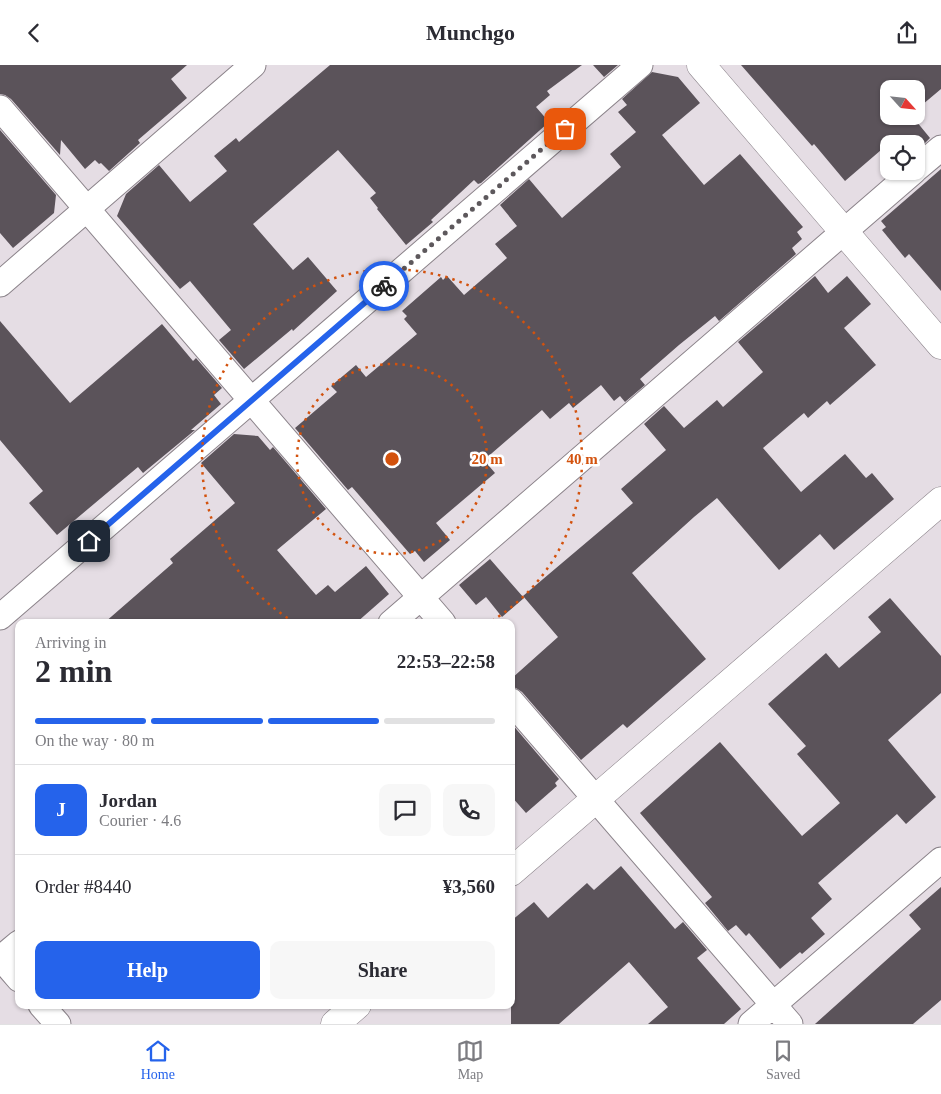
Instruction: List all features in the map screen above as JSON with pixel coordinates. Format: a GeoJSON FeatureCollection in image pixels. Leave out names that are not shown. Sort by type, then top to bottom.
{"type":"FeatureCollection","features":[{"type":"Feature","properties":{"kind":"street"},"geometry":{"type":"LineString","coordinates":[[0,284],[254,65]]}},
{"type":"Feature","properties":{"kind":"street"},"geometry":{"type":"LineString","coordinates":[[0,617],[640,65]]}},
{"type":"Feature","properties":{"kind":"street"},"geometry":{"type":"LineString","coordinates":[[701,65],[941,345]]}},
{"type":"Feature","properties":{"kind":"street"},"geometry":{"type":"LineString","coordinates":[[0,108],[440,619]]}},
{"type":"Feature","properties":{"kind":"street"},"geometry":{"type":"LineString","coordinates":[[925,162],[941,148]]}},
{"type":"Feature","properties":{"kind":"street"},"geometry":{"type":"LineString","coordinates":[[396,619],[904,180]]}},
{"type":"Feature","properties":{"kind":"street"},"geometry":{"type":"LineString","coordinates":[[515,869],[941,501]]}},
{"type":"Feature","properties":{"kind":"street"},"geometry":{"type":"LineString","coordinates":[[515,706],[790,1024]]}},
{"type":"Feature","properties":{"kind":"street"},"geometry":{"type":"LineString","coordinates":[[751,1024],[941,860]]}},
{"type":"Feature","properties":{"kind":"street"},"geometry":{"type":"LineString","coordinates":[[5,955],[15,972]]}},
{"type":"Feature","properties":{"kind":"street"},"geometry":{"type":"LineString","coordinates":[[45,1009],[58,1024]]}},
{"type":"Feature","properties":{"kind":"street"},"geometry":{"type":"LineString","coordinates":[[335,1024],[352,1009]]}},
{"type":"Feature","properties":{"kind":"building"},"geometry":{"type":"Polygon","coordinates":[[[0,65],[187,65],[171,79],[187,98],[138,140],[140,143],[109,171],[95,160],[85,169],[61,140],[60,155],[11,99],[0,94],[0,65]]]}},
{"type":"Feature","properties":{"kind":"building"},"geometry":{"type":"Polygon","coordinates":[[[330,65],[582,65],[547,91],[550,95],[536,107],[549,122],[481,183],[478,184],[474,180],[431,220],[433,222],[406,245],[370,198],[376,193],[338,150],[253,224],[293,270],[308,257],[337,291],[293,331],[292,329],[244,369],[219,340],[231,330],[190,281],[180,289],[117,216],[126,194],[159,165],[190,202],[227,171],[214,156],[236,138],[239,142],[330,65]]]}},
{"type":"Feature","properties":{"kind":"building"},"geometry":{"type":"Polygon","coordinates":[[[593,65],[618,65],[604,77],[593,65]]]}},
{"type":"Feature","properties":{"kind":"building"},"geometry":{"type":"Polygon","coordinates":[[[741,65],[941,65],[941,89],[925,102],[925,80],[880,80],[880,125],[919,125],[930,138],[925,143],[925,135],[880,135],[880,151],[845,181],[814,144],[812,146],[741,65]]]}},
{"type":"Feature","properties":{"kind":"building"},"geometry":{"type":"Polygon","coordinates":[[[652,72],[678,77],[700,103],[662,135],[704,185],[740,154],[803,227],[797,232],[802,239],[792,248],[796,254],[719,321],[715,316],[679,345],[640,379],[645,385],[625,402],[620,396],[614,401],[601,385],[573,408],[569,403],[550,419],[542,410],[484,460],[495,473],[436,523],[450,540],[424,562],[415,551],[410,554],[352,487],[348,490],[295,428],[337,392],[331,386],[356,365],[366,377],[417,334],[404,319],[407,316],[402,311],[441,277],[443,280],[447,276],[464,295],[507,258],[495,244],[517,226],[500,205],[529,179],[562,218],[621,167],[610,154],[636,132],[618,112],[627,105],[622,99],[652,72]]]}},
{"type":"Feature","properties":{"kind":"building"},"geometry":{"type":"Polygon","coordinates":[[[0,130],[56,195],[54,213],[13,248],[0,233],[0,130]]]}},
{"type":"Feature","properties":{"kind":"building"},"geometry":{"type":"Polygon","coordinates":[[[941,169],[941,291],[909,254],[905,258],[882,230],[886,227],[881,221],[941,169]]]}},
{"type":"Feature","properties":{"kind":"building"},"geometry":{"type":"Polygon","coordinates":[[[815,276],[828,293],[847,276],[871,304],[844,328],[876,365],[830,405],[827,401],[808,418],[804,413],[763,448],[801,492],[845,454],[866,478],[872,473],[894,499],[834,550],[820,534],[779,570],[717,498],[694,517],[632,573],[706,659],[627,728],[623,724],[581,760],[522,692],[515,688],[515,675],[558,637],[523,596],[633,503],[621,489],[666,450],[644,424],[664,406],[684,428],[717,400],[723,407],[763,372],[738,342],[815,276]]]}},
{"type":"Feature","properties":{"kind":"building"},"geometry":{"type":"Polygon","coordinates":[[[0,321],[70,403],[162,324],[193,361],[196,358],[222,388],[214,395],[221,404],[191,430],[195,430],[143,473],[138,467],[57,535],[29,503],[43,491],[0,440],[0,321]]]}},
{"type":"Feature","properties":{"kind":"building"},"geometry":{"type":"Polygon","coordinates":[[[234,434],[258,436],[270,450],[273,447],[326,509],[277,550],[316,595],[328,585],[335,592],[366,566],[389,594],[361,619],[109,619],[173,563],[170,559],[235,503],[201,463],[234,434]]]}},
{"type":"Feature","properties":{"kind":"building"},"geometry":{"type":"Polygon","coordinates":[[[490,559],[524,598],[502,617],[486,597],[476,605],[459,585],[490,559]]]}},
{"type":"Feature","properties":{"kind":"building"},"geometry":{"type":"Polygon","coordinates":[[[890,598],[941,656],[941,693],[888,740],[936,797],[906,824],[897,814],[818,883],[832,899],[811,918],[825,934],[802,954],[800,952],[780,969],[749,933],[746,936],[736,925],[728,931],[705,903],[712,897],[640,813],[720,742],[802,836],[840,803],[797,754],[806,746],[768,704],[826,653],[839,668],[881,632],[868,617],[890,598]]]}},
{"type":"Feature","properties":{"kind":"building"},"geometry":{"type":"Polygon","coordinates":[[[515,728],[559,779],[555,783],[557,786],[526,813],[515,801],[515,728]]]}},
{"type":"Feature","properties":{"kind":"building"},"geometry":{"type":"Polygon","coordinates":[[[621,866],[675,929],[683,922],[707,950],[697,958],[741,1009],[724,1024],[648,1024],[668,1007],[629,962],[559,1024],[511,1024],[511,1009],[515,1009],[515,918],[534,902],[548,918],[587,883],[594,890],[621,866]]]}},
{"type":"Feature","properties":{"kind":"building"},"geometry":{"type":"Polygon","coordinates":[[[941,887],[941,1000],[913,1024],[815,1024],[921,929],[909,915],[941,887]]]}},
{"type":"Feature","properties":{"kind":"way so far"},"geometry":{"type":"LineString","coordinates":[[384,286],[565,129]]}},
{"type":"Feature","properties":{"kind":"route"},"geometry":{"type":"LineString","coordinates":[[89,541],[384,286]]}}]}
